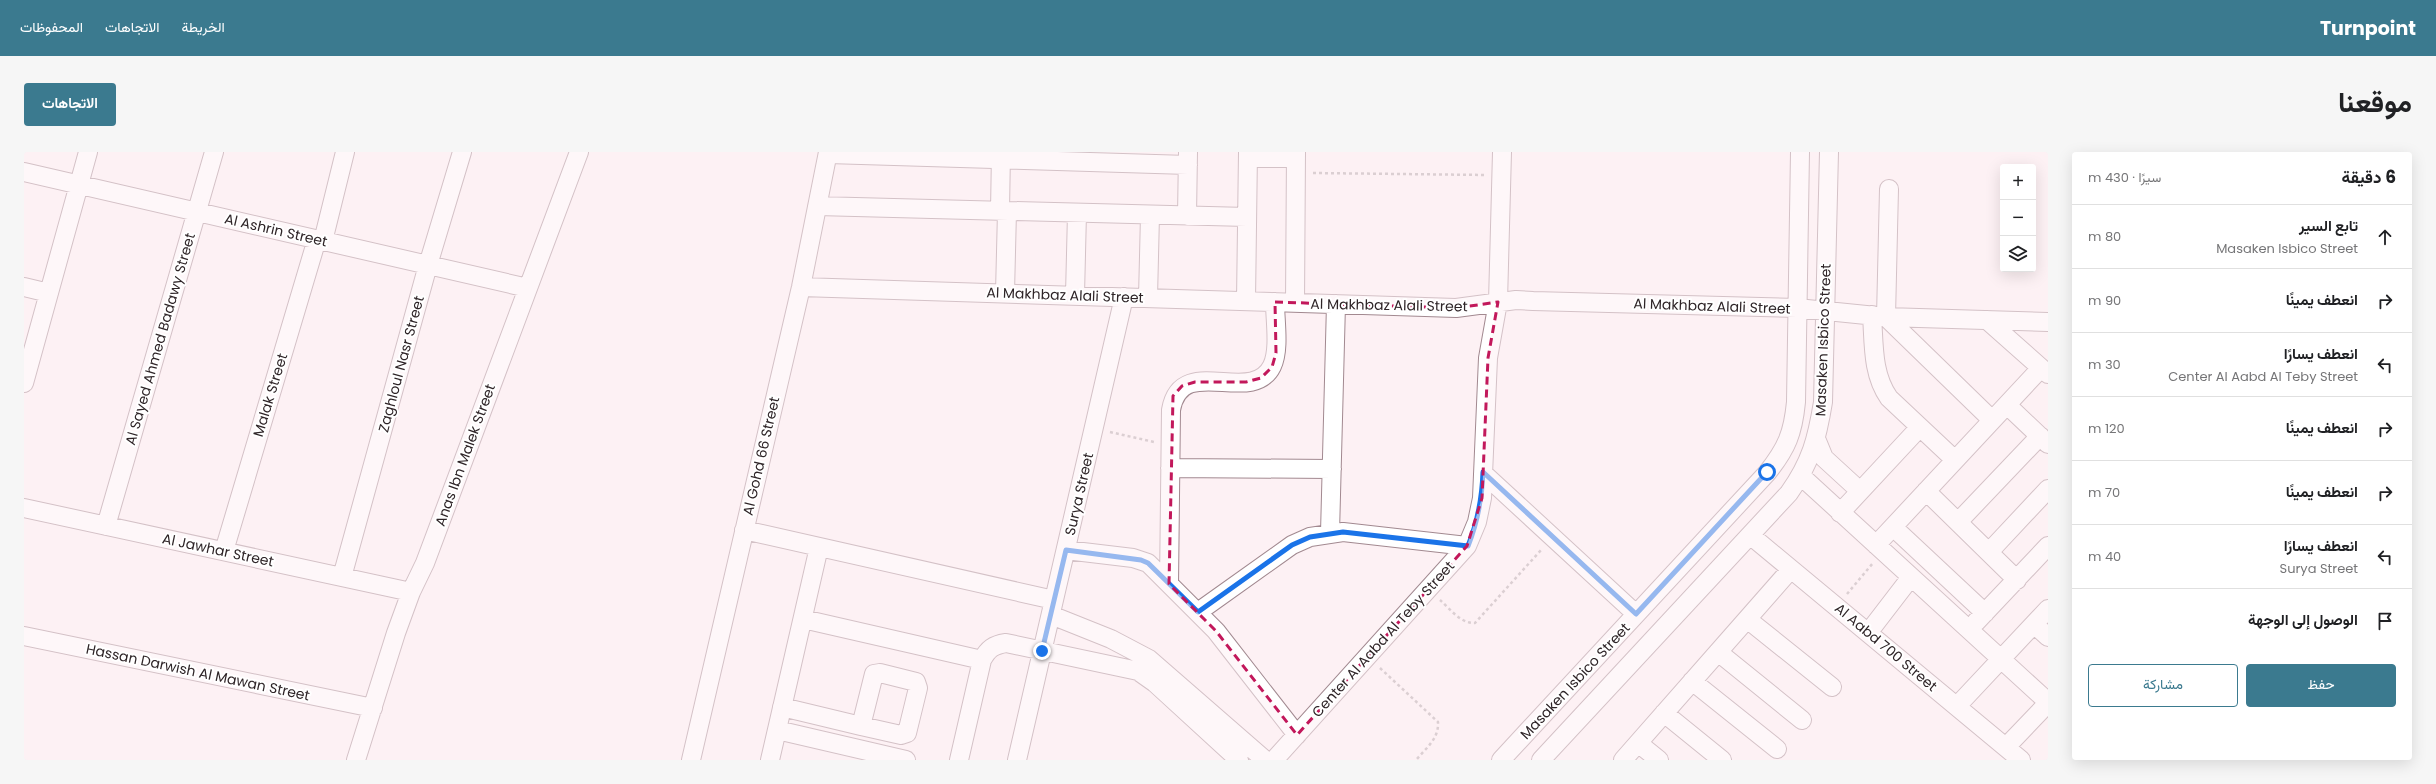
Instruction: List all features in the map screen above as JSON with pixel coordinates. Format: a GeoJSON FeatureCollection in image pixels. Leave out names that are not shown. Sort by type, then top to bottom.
{"type":"FeatureCollection","features":[{"type":"Feature","properties":{"kind":"street"},"geometry":{"type":"LineString","coordinates":[[24,383],[88,152]]}},
{"type":"Feature","properties":{"kind":"street","name":"Al Sayed Ahmed Badawy Street"},"geometry":{"type":"LineString","coordinates":[[106,526],[214,152]]}},
{"type":"Feature","properties":{"kind":"street","name":"Malak Street"},"geometry":{"type":"LineString","coordinates":[[224,551],[320,240],[345,152]]}},
{"type":"Feature","properties":{"kind":"street","name":"Zaghloul Nasr Street"},"geometry":{"type":"LineString","coordinates":[[342,577],[428,265],[462,152]]}},
{"type":"Feature","properties":{"kind":"street","name":"Anas Ibn Malek Street"},"geometry":{"type":"LineString","coordinates":[[356,760],[411,592],[425,563],[579,152]]}},
{"type":"Feature","properties":{"kind":"street","name":"Center Al Aabd Al Teby Street"},"geometry":{"type":"LineString","coordinates":[[1274,760],[1468,546],[1477,522],[1481,504],[1488,358],[1498,302],[1502,152]]}},
{"type":"Feature","properties":{"kind":"street","name":"Masaken Isbico Street"},"geometry":{"type":"LineString","coordinates":[[1501,760],[1783,452],[1793,428],[1798,308],[1800,152]]}},
{"type":"Feature","properties":{"kind":"street","name":"Masaken Isbico Street"},"geometry":{"type":"LineString","coordinates":[[1542,760],[1789,493],[1801,476],[1817,441],[1823,402],[1829,152]]}},
{"type":"Feature","properties":{"kind":"street"},"geometry":{"type":"LineString","coordinates":[[828,153],[1188,158],[1187,216]]}},
{"type":"Feature","properties":{"kind":"street","name":"Al Gohd 66 Street"},"geometry":{"type":"LineString","coordinates":[[691,760],[801,287],[828,153]]}},
{"type":"Feature","properties":{"kind":"street"},"geometry":{"type":"LineString","coordinates":[[1246,301],[1248,155],[1296,161],[1295,303]]}},
{"type":"Feature","properties":{"kind":"street"},"geometry":{"type":"LineString","coordinates":[[1001,156],[1005,293]]}},
{"type":"Feature","properties":{"kind":"street","name":"Al Ashrin Street"},"geometry":{"type":"LineString","coordinates":[[24,172],[528,288]]}},
{"type":"Feature","properties":{"kind":"street"},"geometry":{"type":"LineString","coordinates":[[1889,189],[1879,316],[1877,376],[1882,388],[1889,398],[1955,460]]}},
{"type":"Feature","properties":{"kind":"street"},"geometry":{"type":"LineString","coordinates":[[817,206],[1247,218]]}},
{"type":"Feature","properties":{"kind":"street"},"geometry":{"type":"LineString","coordinates":[[1075,295],[1077,213]]}},
{"type":"Feature","properties":{"kind":"street"},"geometry":{"type":"LineString","coordinates":[[1148,298],[1150,215]]}},
{"type":"Feature","properties":{"kind":"street"},"geometry":{"type":"LineString","coordinates":[[24,287],[49,292]]}},
{"type":"Feature","properties":{"kind":"street","name":"Al Makhbaz Alali Street"},"geometry":{"type":"LineString","coordinates":[[801,287],[1456,308],[1498,302],[1533,301],[1798,308],[1879,316],[2048,322]]}},
{"type":"Feature","properties":{"kind":"street","name":"Surya Street"},"geometry":{"type":"LineString","coordinates":[[1017,760],[1124,297]]}},
{"type":"Feature","properties":{"kind":"street"},"geometry":{"type":"LineString","coordinates":[[1169,584],[1170,446],[1173,396],[1182,386],[1195,382],[1246,382],[1261,378],[1272,367],[1276,353],[1275,302]]}},
{"type":"Feature","properties":{"kind":"street"},"geometry":{"type":"LineString","coordinates":[[1330,533],[1336,304]]}},
{"type":"Feature","properties":{"kind":"street"},"geometry":{"type":"LineString","coordinates":[[1879,316],[1992,420]]}},
{"type":"Feature","properties":{"kind":"street"},"geometry":{"type":"LineString","coordinates":[[1879,548],[1893,527],[1992,420],[2007,404],[2044,371],[1987,320]]}},
{"type":"Feature","properties":{"kind":"street"},"geometry":{"type":"LineString","coordinates":[[1958,522],[2044,440],[2007,404]]}},
{"type":"Feature","properties":{"kind":"street"},"geometry":{"type":"LineString","coordinates":[[1840,513],[1920,427]]}},
{"type":"Feature","properties":{"kind":"street"},"geometry":{"type":"LineString","coordinates":[[1817,441],[1824,458],[1860,491]]}},
{"type":"Feature","properties":{"kind":"street"},"geometry":{"type":"LineString","coordinates":[[1170,468],[1332,469]]}},
{"type":"Feature","properties":{"kind":"street"},"geometry":{"type":"LineString","coordinates":[[1483,472],[1636,614]]}},
{"type":"Feature","properties":{"kind":"street"},"geometry":{"type":"LineString","coordinates":[[1801,476],[2048,703],[2006,748]]}},
{"type":"Feature","properties":{"kind":"street"},"geometry":{"type":"LineString","coordinates":[[1989,552],[2048,489]]}},
{"type":"Feature","properties":{"kind":"street"},"geometry":{"type":"LineString","coordinates":[[1926,491],[2017,580]]}},
{"type":"Feature","properties":{"kind":"street","name":"Al Jawhar Street"},"geometry":{"type":"LineString","coordinates":[[24,508],[411,592]]}},
{"type":"Feature","properties":{"kind":"street"},"geometry":{"type":"LineString","coordinates":[[1893,527],[1985,613]]}},
{"type":"Feature","properties":{"kind":"street"},"geometry":{"type":"LineString","coordinates":[[744,530],[819,547],[1052,608],[1150,659],[1264,760]]}},
{"type":"Feature","properties":{"kind":"street"},"geometry":{"type":"LineString","coordinates":[[1198,612],[1292,545],[1310,537],[1330,533],[1468,546]]}},
{"type":"Feature","properties":{"kind":"street","name":"Al Aabd 700 Street"},"geometry":{"type":"LineString","coordinates":[[1750,535],[2021,760]]}},
{"type":"Feature","properties":{"kind":"street"},"geometry":{"type":"LineString","coordinates":[[1969,630],[2048,546]]}},
{"type":"Feature","properties":{"kind":"street"},"geometry":{"type":"LineString","coordinates":[[770,760],[819,547]]}},
{"type":"Feature","properties":{"kind":"street"},"geometry":{"type":"LineString","coordinates":[[1066,550],[1141,560],[1148,563],[1216,630],[1297,735]]}},
{"type":"Feature","properties":{"kind":"street"},"geometry":{"type":"LineString","coordinates":[[1623,760],[1791,569]]}},
{"type":"Feature","properties":{"kind":"street"},"geometry":{"type":"LineString","coordinates":[[1868,633],[1911,577]]}},
{"type":"Feature","properties":{"kind":"street"},"geometry":{"type":"LineString","coordinates":[[1957,706],[2048,609]]}},
{"type":"Feature","properties":{"kind":"street"},"geometry":{"type":"LineString","coordinates":[[803,618],[982,660]]}},
{"type":"Feature","properties":{"kind":"street"},"geometry":{"type":"LineString","coordinates":[[1748,619],[1832,687]]}},
{"type":"Feature","properties":{"kind":"street"},"geometry":{"type":"LineString","coordinates":[[2034,624],[2048,637]]}},
{"type":"Feature","properties":{"kind":"street","name":"Hassan Darwish Al Mawan Street"},"geometry":{"type":"LineString","coordinates":[[24,636],[373,708]]}},
{"type":"Feature","properties":{"kind":"street"},"geometry":{"type":"LineString","coordinates":[[959,760],[982,660],[987,651],[995,645],[1006,643],[1128,669],[1147,676],[1239,760]]}},
{"type":"Feature","properties":{"kind":"street"},"geometry":{"type":"LineString","coordinates":[[1718,652],[1802,720]]}},
{"type":"Feature","properties":{"kind":"street"},"geometry":{"type":"LineString","coordinates":[[1692,681],[1777,749]]}},
{"type":"Feature","properties":{"kind":"street"},"geometry":{"type":"LineString","coordinates":[[782,708],[861,726]]}},
{"type":"Feature","properties":{"kind":"street"},"geometry":{"type":"LineString","coordinates":[[1664,713],[1722,760]]}},
{"type":"Feature","properties":{"kind":"street"},"geometry":{"type":"LineString","coordinates":[[777,730],[906,760]]}},
{"type":"Feature","properties":{"kind":"street"},"geometry":{"type":"LineString","coordinates":[[1638,743],[1659,760]]}},
{"type":"Feature","properties":{"kind":"path"},"geometry":{"type":"LineString","coordinates":[[1296,161],[1501,175]]}},
{"type":"Feature","properties":{"kind":"path"},"geometry":{"type":"LineString","coordinates":[[1094,428],[1170,446]]}},
{"type":"Feature","properties":{"kind":"path"},"geometry":{"type":"LineString","coordinates":[[1428,590],[1463,621],[1469,624],[1474,623],[1553,537]]}},
{"type":"Feature","properties":{"kind":"path"},"geometry":{"type":"LineString","coordinates":[[1836,607],[1879,548]]}},
{"type":"Feature","properties":{"kind":"path"},"geometry":{"type":"LineString","coordinates":[[1367,657],[1438,722],[1439,731],[1435,738],[1416,760]]}},
{"type":"Feature","properties":{"kind":"highlighted area"},"geometry":{"type":"Polygon","coordinates":[[[1275,302],[1456,308],[1498,302],[1488,358],[1482,498],[1467,546],[1297,735],[1216,631],[1169,584],[1173,396],[1182,386],[1195,382],[1246,382],[1261,378],[1272,367],[1276,353],[1275,302]]]}},
{"type":"Feature","properties":{"kind":"route"},"geometry":{"type":"LineString","coordinates":[[1042,651],[1066,550],[1133,558],[1148,563],[1198,612],[1292,545],[1310,537],[1343,532],[1468,546],[1477,522],[1482,498],[1483,472],[1636,614],[1767,472]]}}]}
